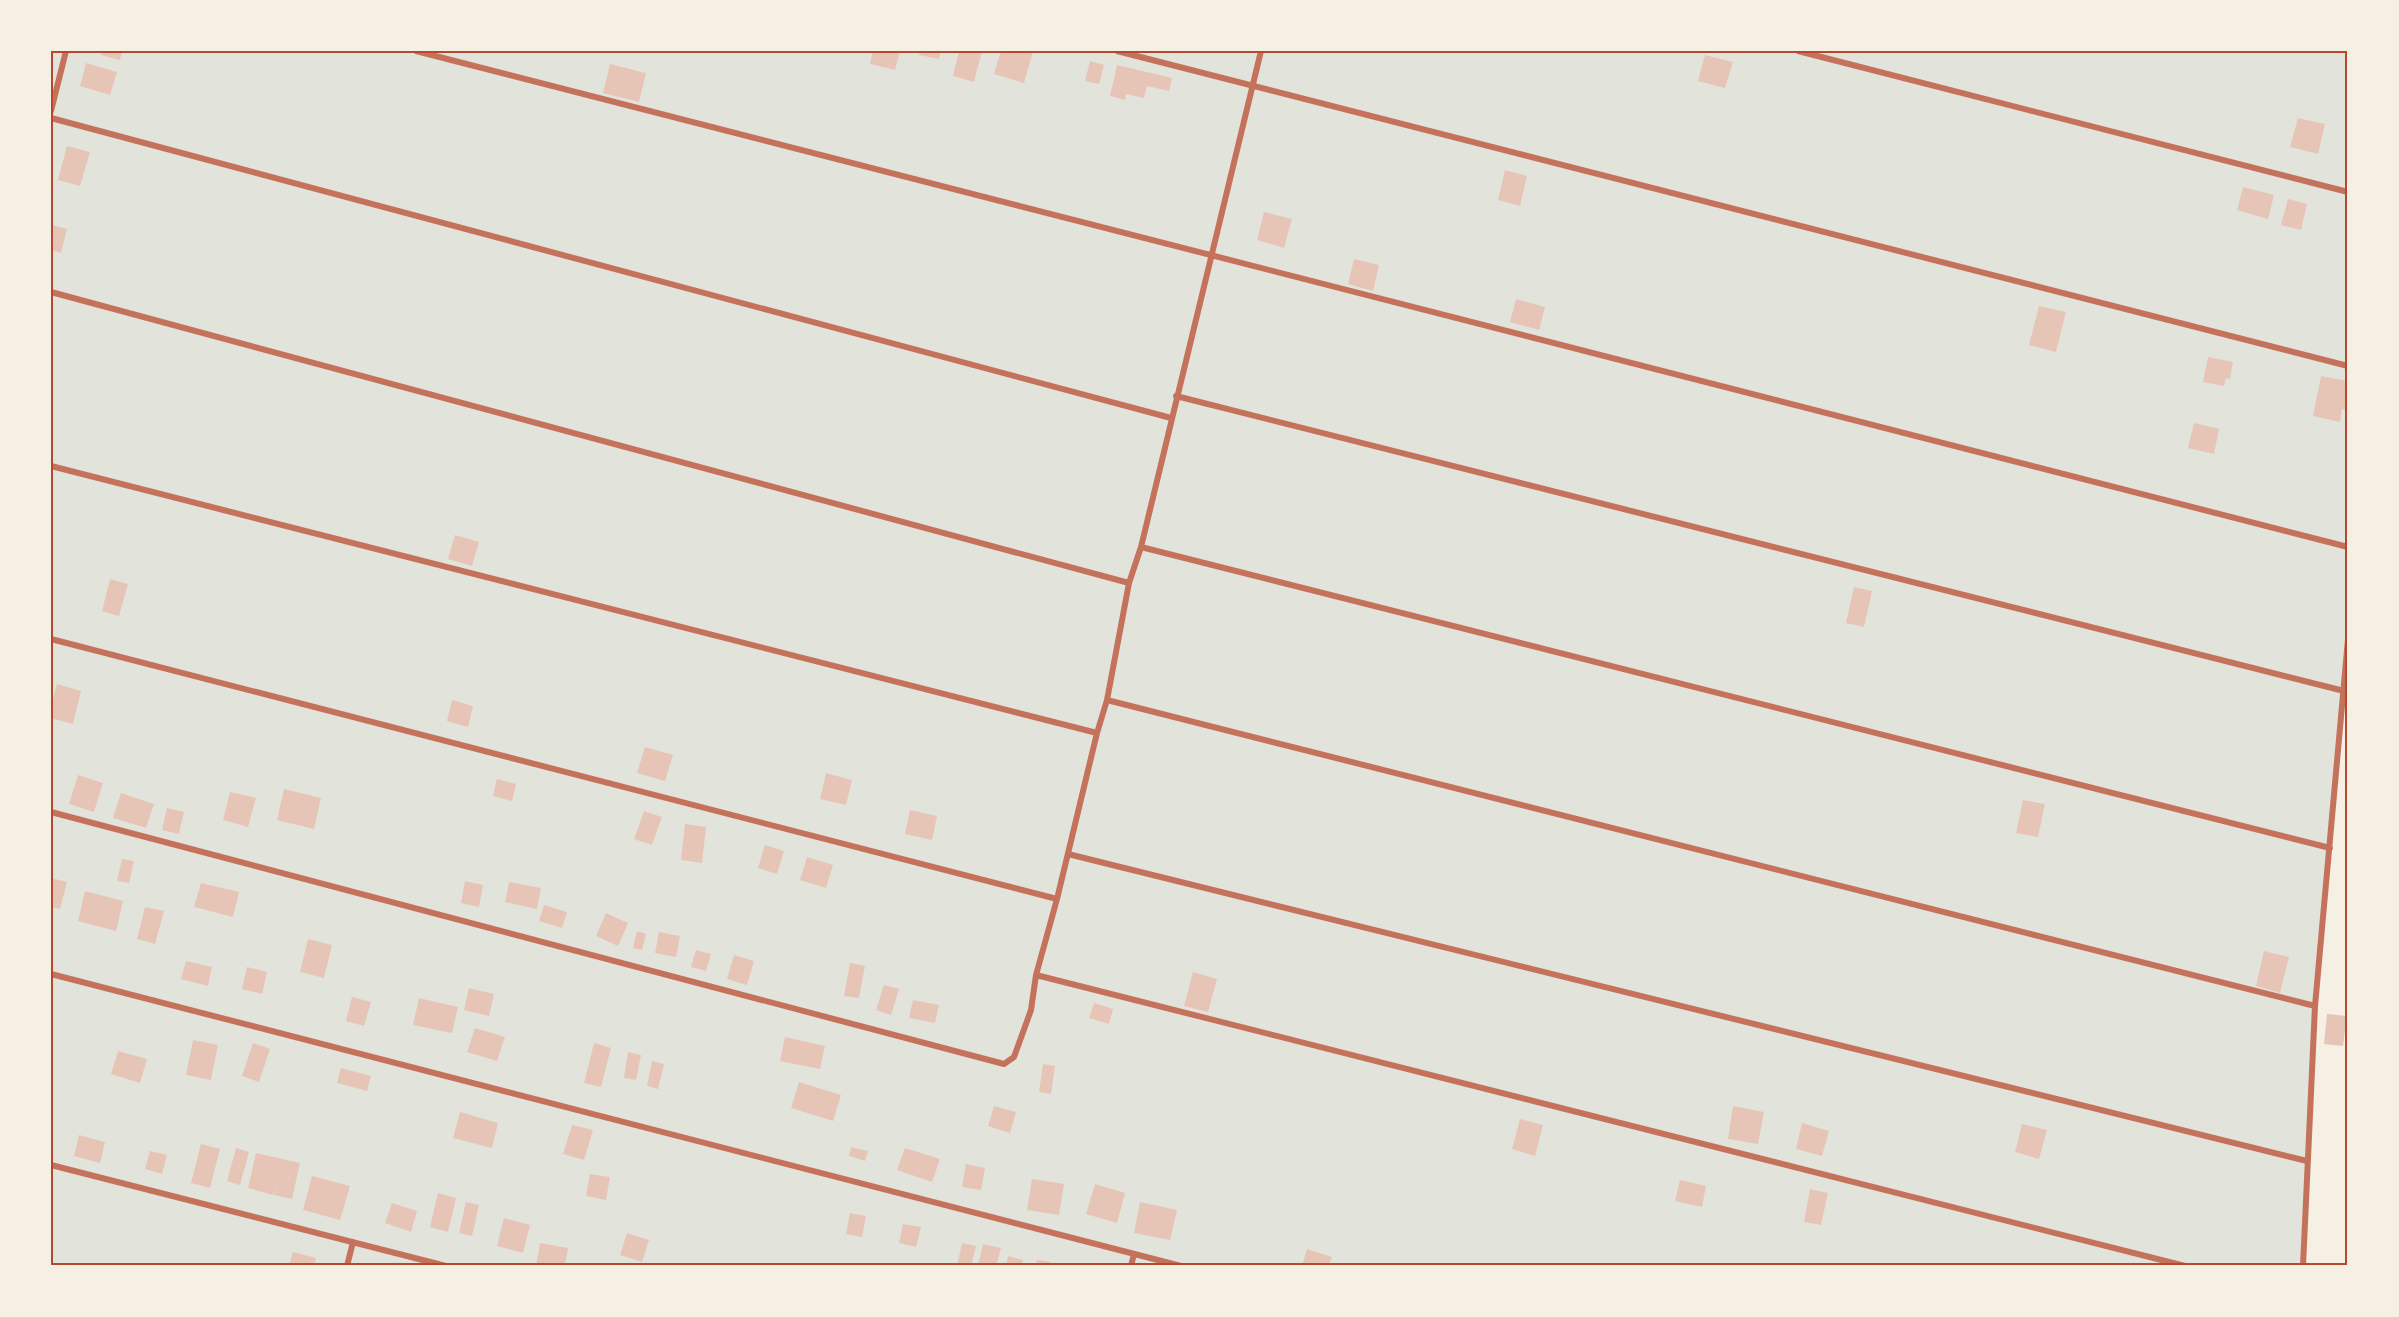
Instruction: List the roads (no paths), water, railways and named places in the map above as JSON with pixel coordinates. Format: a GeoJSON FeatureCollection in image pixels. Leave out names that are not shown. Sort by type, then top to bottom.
{"type":"FeatureCollection","features":[{"type":"Feature","properties":{"kind":"street"},"geometry":{"type":"LineString","coordinates":[[51,111],[66,51]]}},
{"type":"Feature","properties":{"kind":"street"},"geometry":{"type":"LineString","coordinates":[[416,51],[2348,547]]}},
{"type":"Feature","properties":{"kind":"street"},"geometry":{"type":"LineString","coordinates":[[1117,51],[2348,366]]}},
{"type":"Feature","properties":{"kind":"street"},"geometry":{"type":"LineString","coordinates":[[51,812],[1004,1064],[1014,1057],[1030,1010],[1036,975],[1058,898],[1107,700],[1129,583],[1141,547],[1170,418],[1213,254],[1261,51]]}},
{"type":"Feature","properties":{"kind":"street"},"geometry":{"type":"LineString","coordinates":[[1798,51],[2348,192]]}},
{"type":"Feature","properties":{"kind":"street"},"geometry":{"type":"LineString","coordinates":[[51,118],[1170,418]]}},
{"type":"Feature","properties":{"kind":"street"},"geometry":{"type":"LineString","coordinates":[[51,292],[1129,583]]}},
{"type":"Feature","properties":{"kind":"street"},"geometry":{"type":"LineString","coordinates":[[1176,396],[2344,691]]}},
{"type":"Feature","properties":{"kind":"street"},"geometry":{"type":"LineString","coordinates":[[51,466],[1097,733]]}},
{"type":"Feature","properties":{"kind":"street"},"geometry":{"type":"LineString","coordinates":[[1141,547],[2330,848]]}},
{"type":"Feature","properties":{"kind":"street"},"geometry":{"type":"LineString","coordinates":[[51,639],[1058,898]]}},
{"type":"Feature","properties":{"kind":"street"},"geometry":{"type":"LineString","coordinates":[[2303,1266],[2315,1006],[2348,639]]}},
{"type":"Feature","properties":{"kind":"street"},"geometry":{"type":"LineString","coordinates":[[1107,700],[2315,1006]]}},
{"type":"Feature","properties":{"kind":"street"},"geometry":{"type":"LineString","coordinates":[[1068,854],[2307,1161]]}},
{"type":"Feature","properties":{"kind":"street"},"geometry":{"type":"LineString","coordinates":[[51,974],[1181,1266]]}},
{"type":"Feature","properties":{"kind":"street"},"geometry":{"type":"LineString","coordinates":[[1036,975],[2185,1266]]}},
{"type":"Feature","properties":{"kind":"street"},"geometry":{"type":"LineString","coordinates":[[51,1165],[446,1266]]}},
{"type":"Feature","properties":{"kind":"street"},"geometry":{"type":"LineString","coordinates":[[347,1266],[353,1242]]}},
{"type":"Feature","properties":{"kind":"street"},"geometry":{"type":"LineString","coordinates":[[1131,1266],[1134,1254]]}}]}
